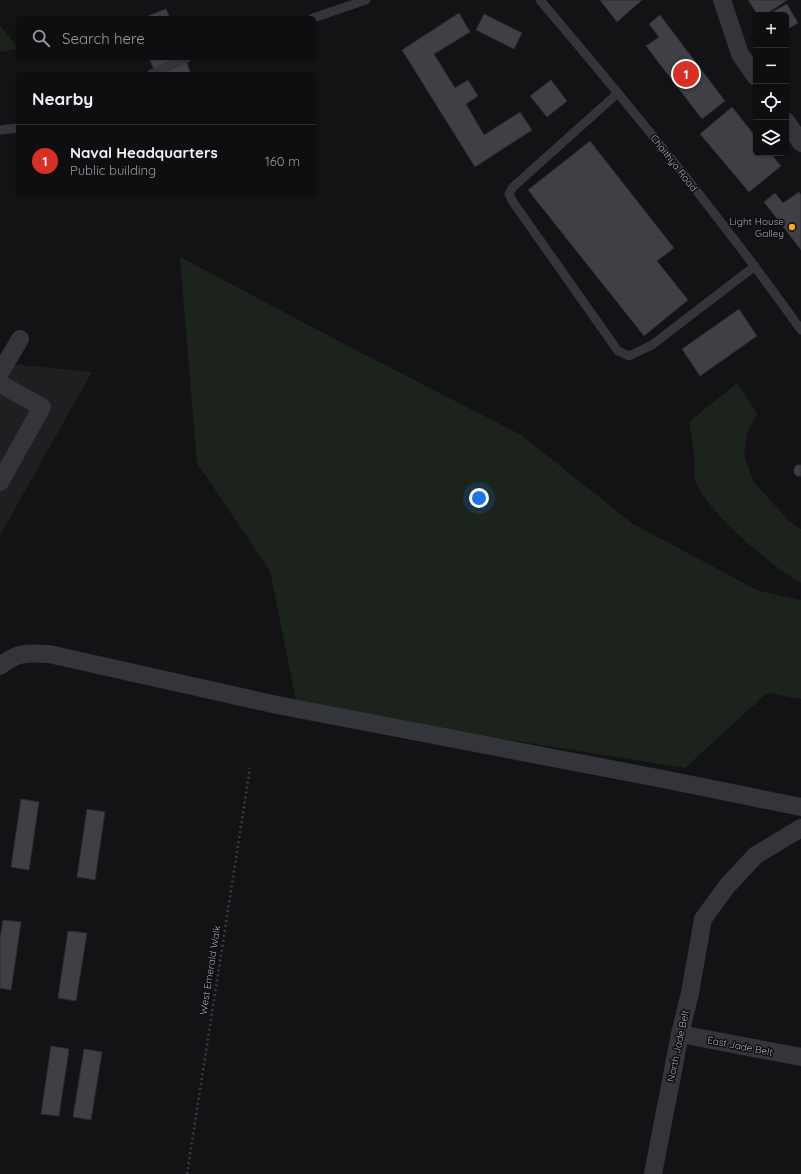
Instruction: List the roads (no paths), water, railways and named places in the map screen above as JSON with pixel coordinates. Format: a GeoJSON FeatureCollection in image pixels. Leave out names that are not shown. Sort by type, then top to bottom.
{"type":"FeatureCollection","features":[{"type":"Feature","properties":{"kind":"street"},"geometry":{"type":"LineString","coordinates":[[722,0],[740,54],[753,73]]}},
{"type":"Feature","properties":{"kind":"street"},"geometry":{"type":"LineString","coordinates":[[789,125],[801,143]]}},
{"type":"Feature","properties":{"kind":"street"},"geometry":{"type":"LineString","coordinates":[[0,482],[42,407],[0,374],[20,339]]}},
{"type":"Feature","properties":{"kind":"street"},"geometry":{"type":"LineString","coordinates":[[0,666],[11,658],[27,653],[49,654],[277,704],[801,807]]}},
{"type":"Feature","properties":{"kind":"street","name":"North Jade Belt"},"geometry":{"type":"LineString","coordinates":[[653,1174],[704,919],[727,886],[756,855],[801,828]]}},
{"type":"Feature","properties":{"kind":"street","name":"East Jade Belt"},"geometry":{"type":"LineString","coordinates":[[680,1034],[801,1058]]}},
{"type":"Feature","properties":{"kind":"lane"},"geometry":{"type":"LineString","coordinates":[[316,17],[366,0]]}},
{"type":"Feature","properties":{"kind":"lane","name":"Chaithya Road"},"geometry":{"type":"LineString","coordinates":[[540,0],[618,93],[756,266],[801,330]]}},
{"type":"Feature","properties":{"kind":"lane"},"geometry":{"type":"LineString","coordinates":[[156,72],[182,60]]}},
{"type":"Feature","properties":{"kind":"lane"},"geometry":{"type":"LineString","coordinates":[[618,93],[514,187],[509,194],[618,351],[629,356],[652,345],[756,266]]}},
{"type":"Feature","properties":{"kind":"lane"},"geometry":{"type":"LineString","coordinates":[[0,130],[16,128]]}},
{"type":"Feature","properties":{"kind":"place","name":"Naval Headquarters"},"geometry":{"type":"Point","coordinates":[686,74]}},
{"type":"Feature","properties":{"kind":"place","name":"Light House Galley"},"geometry":{"type":"Point","coordinates":[792,227]}}]}
